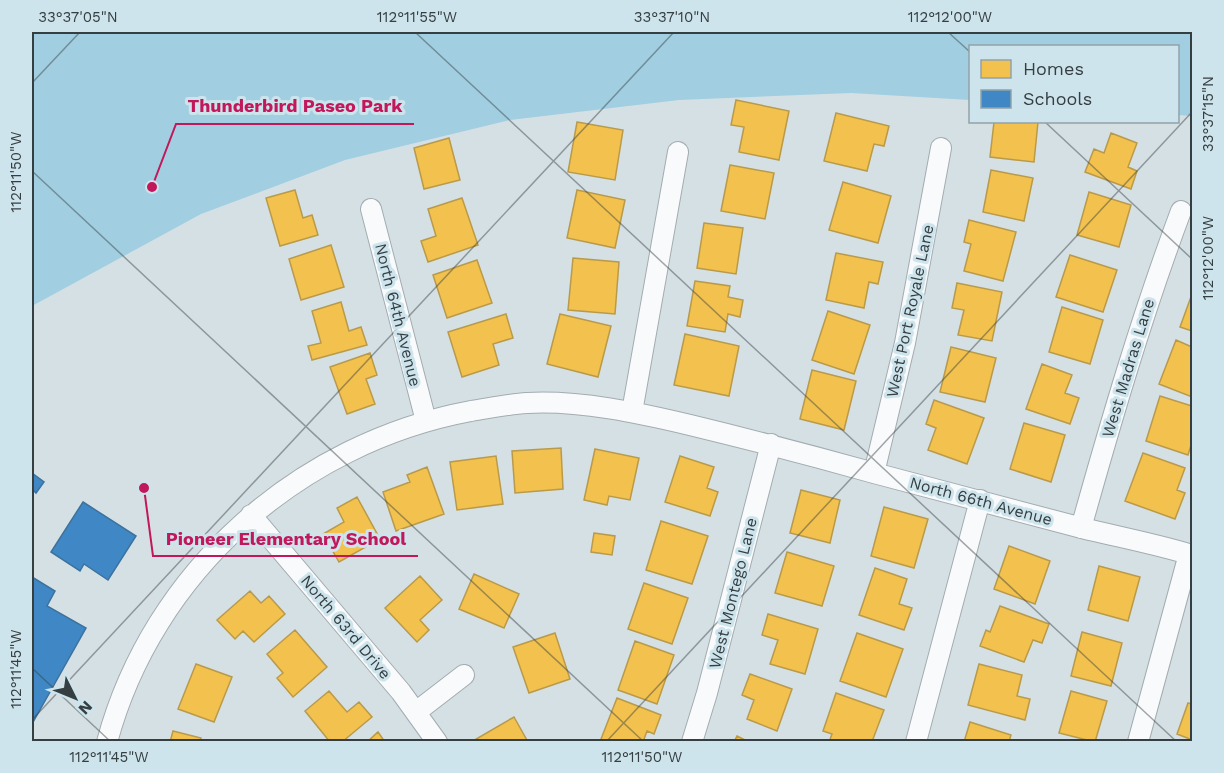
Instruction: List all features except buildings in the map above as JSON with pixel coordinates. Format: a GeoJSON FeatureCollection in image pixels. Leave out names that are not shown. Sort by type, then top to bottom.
{"type":"FeatureCollection","features":[{"type":"Feature","properties":{"kind":"street","name":"West Port Royale Lane"},"geometry":{"type":"LineString","coordinates":[[874,473],[905,343],[941,148]]}},
{"type":"Feature","properties":{"kind":"street"},"geometry":{"type":"LineString","coordinates":[[632,412],[678,152]]}},
{"type":"Feature","properties":{"kind":"street","name":"North 64th Avenue"},"geometry":{"type":"LineString","coordinates":[[371,209],[426,421]]}},
{"type":"Feature","properties":{"kind":"street","name":"West Madras Lane"},"geometry":{"type":"LineString","coordinates":[[1081,528],[1144,311],[1181,211]]}},
{"type":"Feature","properties":{"kind":"street","name":"North 66th Avenue"},"geometry":{"type":"LineString","coordinates":[[107,741],[124,690],[161,618],[187,580],[224,538],[267,502],[333,459],[394,432],[426,421],[485,409],[528,403],[575,405],[632,412],[771,444],[1081,528],[1191,554]]}},
{"type":"Feature","properties":{"kind":"street","name":"West Montego Lane"},"geometry":{"type":"LineString","coordinates":[[692,741],[707,693],[771,444]]}},
{"type":"Feature","properties":{"kind":"street"},"geometry":{"type":"LineString","coordinates":[[916,741],[980,500]]}},
{"type":"Feature","properties":{"kind":"street","name":"North 63rd Drive"},"geometry":{"type":"LineString","coordinates":[[251,515],[416,712],[437,741]]}},
{"type":"Feature","properties":{"kind":"street"},"geometry":{"type":"LineString","coordinates":[[1138,741],[1177,594],[1191,554]]}},
{"type":"Feature","properties":{"kind":"street"},"geometry":{"type":"LineString","coordinates":[[416,712],[464,675]]}},
{"type":"Feature","properties":{"kind":"shaded area"},"geometry":{"type":"Polygon","coordinates":[[[32,32],[1192,32],[1192,116],[1179,115],[1179,45],[969,45],[969,100],[851,93],[679,100],[510,120],[345,160],[201,214],[32,306],[32,32]]]}},
{"type":"Feature","properties":{"kind":"place","name":"Thunderbird Paseo Park"},"geometry":{"type":"Point","coordinates":[152,187]}},
{"type":"Feature","properties":{"kind":"place","name":"Pioneer Elementary School"},"geometry":{"type":"Point","coordinates":[144,488]}}]}
